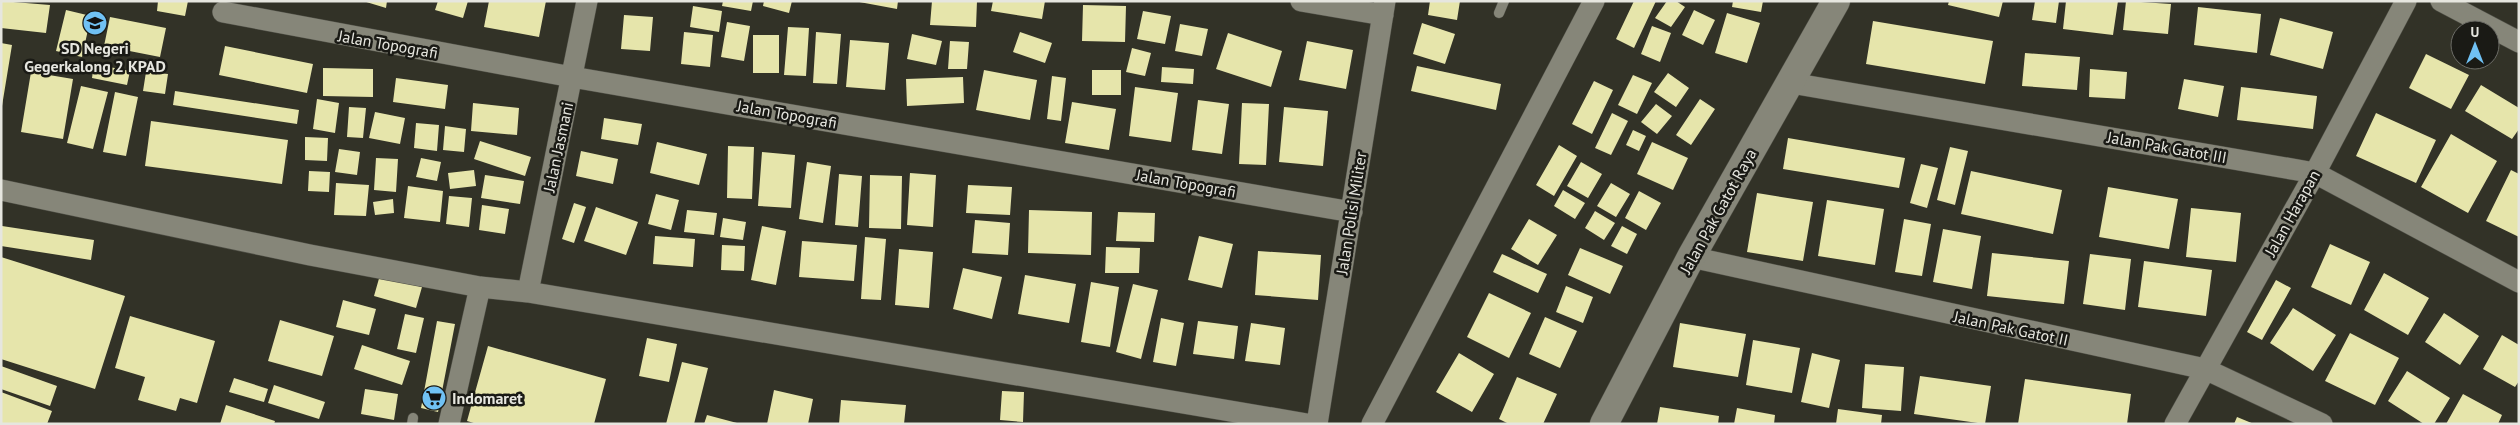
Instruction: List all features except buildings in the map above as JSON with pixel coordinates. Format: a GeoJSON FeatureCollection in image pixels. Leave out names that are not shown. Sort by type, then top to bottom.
{"type":"FeatureCollection","features":[{"type":"Feature","properties":{"kind":"street","name":"Jalan Jasmani"},"geometry":{"type":"LineString","coordinates":[[528,292],[586,1]]}},
{"type":"Feature","properties":{"kind":"street"},"geometry":{"type":"LineString","coordinates":[[1301,1],[1384,8]]}},
{"type":"Feature","properties":{"kind":"street"},"geometry":{"type":"LineString","coordinates":[[1372,424],[1594,1]]}},
{"type":"Feature","properties":{"kind":"street","name":"Jalan Pak Gatot Raya"},"geometry":{"type":"LineString","coordinates":[[1604,424],[1691,257],[1836,1]]}},
{"type":"Feature","properties":{"kind":"street","name":"Jalan Harapan"},"geometry":{"type":"LineString","coordinates":[[2175,424],[2315,173],[2406,1]]}},
{"type":"Feature","properties":{"kind":"street"},"geometry":{"type":"LineString","coordinates":[[2441,1],[2519,42]]}},
{"type":"Feature","properties":{"kind":"street","name":"Jalan Polisi Militer"},"geometry":{"type":"LineString","coordinates":[[1317,424],[1384,8]]}},
{"type":"Feature","properties":{"kind":"street","name":"Jalan Topografi"},"geometry":{"type":"LineString","coordinates":[[224,12],[572,77],[1352,212]]}},
{"type":"Feature","properties":{"kind":"street","name":"Jalan Pak Gatot III"},"geometry":{"type":"LineString","coordinates":[[1791,83],[2315,173],[2519,282]]}},
{"type":"Feature","properties":{"kind":"street"},"geometry":{"type":"LineString","coordinates":[[1,190],[310,255],[480,287],[528,292],[1307,424]]}},
{"type":"Feature","properties":{"kind":"street","name":"Jalan Pak Gatot II"},"geometry":{"type":"LineString","coordinates":[[1691,257],[2205,369],[2322,424]]}},
{"type":"Feature","properties":{"kind":"street"},"geometry":{"type":"LineString","coordinates":[[449,424],[480,287]]}},
{"type":"Feature","properties":{"kind":"lane"},"geometry":{"type":"LineString","coordinates":[[1499,13],[1504,1]]}},
{"type":"Feature","properties":{"kind":"place","name":"SD Negeri Gegerkalong 2 KPAD"},"geometry":{"type":"Point","coordinates":[95,23]}},
{"type":"Feature","properties":{"kind":"place","name":"Indomaret"},"geometry":{"type":"Point","coordinates":[434,398]}}]}
